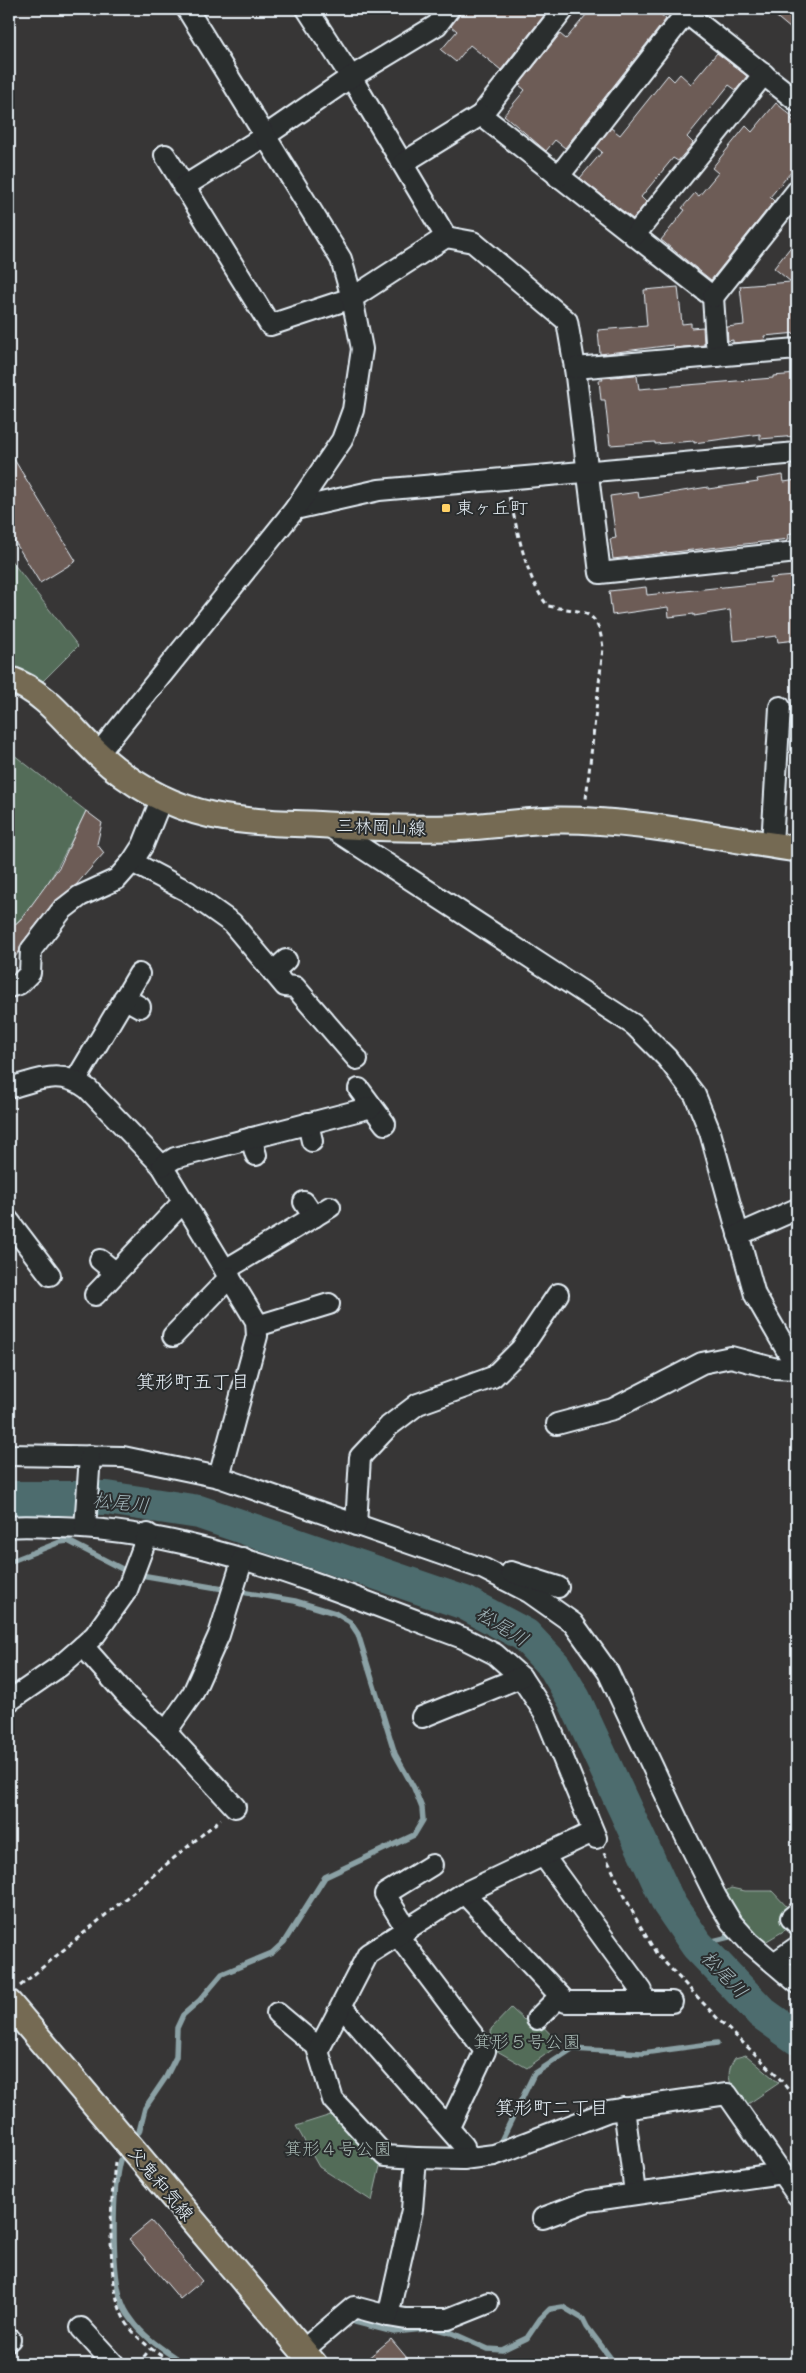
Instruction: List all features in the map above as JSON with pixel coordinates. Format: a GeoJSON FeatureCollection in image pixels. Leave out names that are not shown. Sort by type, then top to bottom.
{"type":"FeatureCollection","features":[{"type":"Feature","properties":{"kind":"main road","name":"三林岡山線"},"geometry":{"type":"LineString","coordinates":[[9,679],[37,695],[58,711],[98,754],[141,789],[161,800],[212,815],[271,822],[451,828],[554,820],[603,821],[797,849]]}},
{"type":"Feature","properties":{"kind":"main road","name":"父鬼和気線"},"geometry":{"type":"LineString","coordinates":[[12,1996],[122,2137],[308,2358]]}},
{"type":"Feature","properties":{"kind":"street"},"geometry":{"type":"LineString","coordinates":[[98,754],[295,509],[342,440],[353,410],[362,349],[352,298],[341,259],[187,9]]}},
{"type":"Feature","properties":{"kind":"street"},"geometry":{"type":"LineString","coordinates":[[307,9],[351,77],[446,237]]}},
{"type":"Feature","properties":{"kind":"street"},"geometry":{"type":"LineString","coordinates":[[183,186],[265,136],[351,77],[437,25],[449,9]]}},
{"type":"Feature","properties":{"kind":"street"},"geometry":{"type":"LineString","coordinates":[[403,163],[481,115],[564,9]]}},
{"type":"Feature","properties":{"kind":"street"},"geometry":{"type":"LineString","coordinates":[[558,177],[684,11],[797,101]]}},
{"type":"Feature","properties":{"kind":"street"},"geometry":{"type":"LineString","coordinates":[[634,236],[764,74]]}},
{"type":"Feature","properties":{"kind":"street"},"geometry":{"type":"LineString","coordinates":[[481,115],[558,177],[713,296]]}},
{"type":"Feature","properties":{"kind":"street"},"geometry":{"type":"LineString","coordinates":[[165,155],[270,325],[352,298],[446,237],[473,242],[567,321],[575,368],[600,573],[797,552]]}},
{"type":"Feature","properties":{"kind":"street"},"geometry":{"type":"LineString","coordinates":[[718,356],[713,296],[797,190]]}},
{"type":"Feature","properties":{"kind":"street"},"geometry":{"type":"LineString","coordinates":[[575,368],[797,349]]}},
{"type":"Feature","properties":{"kind":"street"},"geometry":{"type":"LineString","coordinates":[[295,509],[379,490],[797,453]]}},
{"type":"Feature","properties":{"kind":"street"},"geometry":{"type":"LineString","coordinates":[[772,845],[780,707]]}},
{"type":"Feature","properties":{"kind":"street"},"geometry":{"type":"LineString","coordinates":[[9,988],[19,984],[30,973],[31,950],[62,910],[80,896],[117,879],[132,862],[143,845],[161,800]]}},
{"type":"Feature","properties":{"kind":"street"},"geometry":{"type":"LineString","coordinates":[[327,825],[634,1025],[668,1058],[695,1095],[710,1132],[755,1295],[797,1368],[772,1368],[731,1357],[702,1362],[613,1409],[557,1424]]}},
{"type":"Feature","properties":{"kind":"street"},"geometry":{"type":"LineString","coordinates":[[132,862],[187,891],[222,905],[232,923],[295,987],[357,1059]]}},
{"type":"Feature","properties":{"kind":"street"},"geometry":{"type":"LineString","coordinates":[[76,1080],[132,1003],[138,974]]}},
{"type":"Feature","properties":{"kind":"street"},"geometry":{"type":"LineString","coordinates":[[9,1088],[47,1077],[61,1077],[76,1080],[88,1089],[162,1166],[257,1326],[257,1336],[219,1477]]}},
{"type":"Feature","properties":{"kind":"street"},"geometry":{"type":"LineString","coordinates":[[359,1089],[385,1124]]}},
{"type":"Feature","properties":{"kind":"street"},"geometry":{"type":"LineString","coordinates":[[162,1166],[175,1158],[254,1147],[310,1132],[372,1107]]}},
{"type":"Feature","properties":{"kind":"street"},"geometry":{"type":"LineString","coordinates":[[95,1295],[184,1201]]}},
{"type":"Feature","properties":{"kind":"street"},"geometry":{"type":"LineString","coordinates":[[173,1336],[227,1274],[316,1209]]}},
{"type":"Feature","properties":{"kind":"street"},"geometry":{"type":"LineString","coordinates":[[738,1235],[797,1210]]}},
{"type":"Feature","properties":{"kind":"street"},"geometry":{"type":"LineString","coordinates":[[9,1222],[50,1275]]}},
{"type":"Feature","properties":{"kind":"street"},"geometry":{"type":"LineString","coordinates":[[100,1260],[116,1273]]}},
{"type":"Feature","properties":{"kind":"street"},"geometry":{"type":"LineString","coordinates":[[356,1525],[360,1456],[389,1426],[418,1404],[493,1377],[521,1349],[558,1294]]}},
{"type":"Feature","properties":{"kind":"street"},"geometry":{"type":"LineString","coordinates":[[257,1326],[329,1304]]}},
{"type":"Feature","properties":{"kind":"street"},"geometry":{"type":"LineString","coordinates":[[9,1455],[90,1459],[123,1457],[219,1477],[484,1569],[529,1592],[573,1623],[608,1672],[679,1823],[716,1897],[731,1922],[749,1942],[797,1983]]}},
{"type":"Feature","properties":{"kind":"street"},"geometry":{"type":"LineString","coordinates":[[85,1525],[90,1459]]}},
{"type":"Feature","properties":{"kind":"street"},"geometry":{"type":"LineString","coordinates":[[9,1527],[85,1525],[148,1534],[243,1558],[463,1638],[495,1654],[521,1677],[544,1712],[595,1835],[544,1855],[464,1893],[368,1954],[318,2051],[334,2100],[385,2156],[463,2159],[494,2155],[609,2111],[727,2094],[797,2195]]}},
{"type":"Feature","properties":{"kind":"street"},"geometry":{"type":"LineString","coordinates":[[9,1701],[60,1666],[95,1635],[127,1590],[148,1534]]}},
{"type":"Feature","properties":{"kind":"street"},"geometry":{"type":"LineString","coordinates":[[166,1732],[193,1693],[219,1635],[243,1558]]}},
{"type":"Feature","properties":{"kind":"street"},"geometry":{"type":"LineString","coordinates":[[484,1569],[510,1572],[558,1587]]}},
{"type":"Feature","properties":{"kind":"street"},"geometry":{"type":"LineString","coordinates":[[83,1646],[127,1696],[166,1732],[234,1807]]}},
{"type":"Feature","properties":{"kind":"street"},"geometry":{"type":"LineString","coordinates":[[422,1717],[521,1677]]}},
{"type":"Feature","properties":{"kind":"street"},"geometry":{"type":"LineString","coordinates":[[544,1855],[642,1990],[642,2002]]}},
{"type":"Feature","properties":{"kind":"street"},"geometry":{"type":"LineString","coordinates":[[432,1865],[385,1894],[403,1933],[485,2051],[449,2126]]}},
{"type":"Feature","properties":{"kind":"street"},"geometry":{"type":"LineString","coordinates":[[464,1893],[566,2002],[672,2002]]}},
{"type":"Feature","properties":{"kind":"street"},"geometry":{"type":"LineString","coordinates":[[797,1913],[791,1918],[797,1924]]}},
{"type":"Feature","properties":{"kind":"street"},"geometry":{"type":"LineString","coordinates":[[774,1963],[797,1947]]}},
{"type":"Feature","properties":{"kind":"street"},"geometry":{"type":"LineString","coordinates":[[536,2019],[560,1996]]}},
{"type":"Feature","properties":{"kind":"street"},"geometry":{"type":"LineString","coordinates":[[342,2007],[449,2126],[464,2146],[463,2159]]}},
{"type":"Feature","properties":{"kind":"street"},"geometry":{"type":"LineString","coordinates":[[277,2013],[320,2049]]}},
{"type":"Feature","properties":{"kind":"street"},"geometry":{"type":"LineString","coordinates":[[624,2108],[635,2194]]}},
{"type":"Feature","properties":{"kind":"street"},"geometry":{"type":"LineString","coordinates":[[388,2316],[412,2210],[416,2158]]}},
{"type":"Feature","properties":{"kind":"street"},"geometry":{"type":"LineString","coordinates":[[543,2218],[588,2201],[782,2174]]}},
{"type":"Feature","properties":{"kind":"street"},"geometry":{"type":"LineString","coordinates":[[308,2358],[354,2307],[406,2319],[448,2319],[488,2303]]}},
{"type":"Feature","properties":{"kind":"street"},"geometry":{"type":"LineString","coordinates":[[81,2328],[103,2361]]}},
{"type":"Feature","properties":{"kind":"path"},"geometry":{"type":"LineString","coordinates":[[504,480],[530,573],[542,598],[548,606],[591,614],[598,623],[601,634],[603,648],[590,776],[582,821]]}},
{"type":"Feature","properties":{"kind":"path"},"geometry":{"type":"LineString","coordinates":[[12,1996],[234,1807]]}},
{"type":"Feature","properties":{"kind":"path"},"geometry":{"type":"LineString","coordinates":[[595,1835],[635,1917],[656,1953],[721,2022],[776,2074],[797,2101]]}},
{"type":"Feature","properties":{"kind":"path"},"geometry":{"type":"LineString","coordinates":[[122,2137],[116,2156],[112,2192],[116,2294],[125,2320],[144,2345],[174,2364]]}},
{"type":"Feature","properties":{"kind":"path"},"geometry":{"type":"LineString","coordinates":[[138,2364],[150,2349]]}},
{"type":"Feature","properties":{"kind":"green space"},"geometry":{"type":"Polygon","coordinates":[[[9,558],[78,646],[43,681],[9,665],[9,558]]]}},
{"type":"Feature","properties":{"kind":"green space"},"geometry":{"type":"Polygon","coordinates":[[[9,751],[86,811],[62,859],[44,889],[9,930],[9,751]]]}},
{"type":"Feature","properties":{"kind":"green space"},"geometry":{"type":"Polygon","coordinates":[[[731,1888],[745,1891],[772,1891],[789,1909],[779,1917],[787,1929],[765,1942],[749,1927],[745,1931],[722,1893],[731,1888]]]}},
{"type":"Feature","properties":{"kind":"green space","name":"箕形５号公園"},"geometry":{"type":"Polygon","coordinates":[[[511,2008],[524,2020],[531,2014],[560,2044],[527,2068],[492,2048],[491,2029],[511,2008]]]}},
{"type":"Feature","properties":{"kind":"green space"},"geometry":{"type":"Polygon","coordinates":[[[746,2055],[779,2083],[745,2106],[733,2089],[729,2071],[735,2058],[746,2055]]]}},
{"type":"Feature","properties":{"kind":"green space","name":"箕形４号公園"},"geometry":{"type":"Polygon","coordinates":[[[337,2113],[381,2162],[372,2201],[319,2167],[296,2126],[337,2113]]]}},
{"type":"Feature","properties":{"kind":"building"},"geometry":{"type":"Polygon","coordinates":[[[461,9],[549,9],[501,70],[470,45],[456,62],[441,50],[457,31],[451,26],[459,16],[461,9]]]}},
{"type":"Feature","properties":{"kind":"building"},"geometry":{"type":"Polygon","coordinates":[[[591,9],[654,9],[666,19],[565,148],[555,140],[546,151],[504,115],[525,90],[519,85],[560,34],[566,39],[591,9]]]}},
{"type":"Feature","properties":{"kind":"building"},"geometry":{"type":"Polygon","coordinates":[[[767,9],[792,9],[797,13],[797,34],[767,9]]]}},
{"type":"Feature","properties":{"kind":"building"},"geometry":{"type":"Polygon","coordinates":[[[717,53],[747,76],[736,90],[729,85],[687,137],[693,143],[678,161],[673,158],[641,197],[646,202],[633,219],[580,178],[602,152],[596,147],[611,128],[620,135],[668,75],[674,81],[680,74],[691,84],[717,53]]]}},
{"type":"Feature","properties":{"kind":"building"},"geometry":{"type":"Polygon","coordinates":[[[776,103],[793,117],[791,119],[797,124],[797,165],[770,197],[774,201],[711,280],[661,240],[685,210],[682,208],[695,193],[699,196],[718,173],[712,168],[746,126],[752,132],[776,103]]]}},
{"type":"Feature","properties":{"kind":"building"},"geometry":{"type":"Polygon","coordinates":[[[797,239],[797,333],[764,336],[765,340],[733,343],[733,340],[728,341],[727,327],[744,325],[740,286],[791,282],[774,268],[797,239]]]}},
{"type":"Feature","properties":{"kind":"building"},"geometry":{"type":"Polygon","coordinates":[[[678,287],[682,324],[691,323],[691,328],[703,327],[704,345],[674,348],[673,345],[600,354],[598,330],[647,326],[644,290],[678,287]]]}},
{"type":"Feature","properties":{"kind":"building"},"geometry":{"type":"Polygon","coordinates":[[[797,374],[797,436],[760,439],[760,434],[694,443],[694,441],[610,445],[605,400],[601,400],[599,380],[603,380],[602,378],[635,375],[637,376],[639,389],[773,378],[773,376],[797,374]]]}},
{"type":"Feature","properties":{"kind":"building"},"geometry":{"type":"Polygon","coordinates":[[[9,451],[76,561],[40,583],[9,532],[9,451]]]}},
{"type":"Feature","properties":{"kind":"building"},"geometry":{"type":"Polygon","coordinates":[[[783,475],[784,482],[797,480],[797,532],[788,534],[789,539],[613,559],[610,539],[616,538],[610,496],[638,492],[639,498],[708,487],[708,489],[758,482],[757,479],[783,475]]]}},
{"type":"Feature","properties":{"kind":"building"},"geometry":{"type":"Polygon","coordinates":[[[795,576],[797,640],[778,642],[777,636],[733,641],[730,610],[694,616],[694,614],[669,617],[668,607],[612,615],[609,591],[646,587],[647,595],[771,582],[770,578],[795,576]]]}},
{"type":"Feature","properties":{"kind":"building"},"geometry":{"type":"Polygon","coordinates":[[[86,811],[102,823],[97,844],[104,853],[76,885],[53,903],[22,943],[19,952],[9,964],[9,930],[22,918],[60,866],[86,811]]]}},
{"type":"Feature","properties":{"kind":"building"},"geometry":{"type":"Polygon","coordinates":[[[151,2221],[202,2281],[180,2299],[129,2239],[151,2221]]]}},
{"type":"Feature","properties":{"kind":"building"},"geometry":{"type":"Polygon","coordinates":[[[391,2339],[412,2364],[361,2364],[391,2339]]]}},
{"type":"Feature","properties":{"kind":"waterway","name":"松尾川"},"geometry":{"type":"LineString","coordinates":[[9,1498],[107,1498],[199,1512],[465,1603],[525,1635],[555,1667],[574,1699],[669,1904],[697,1945],[762,2013],[797,2038]]}},
{"type":"Feature","properties":{"kind":"waterway"},"geometry":{"type":"LineString","coordinates":[[9,1562],[60,1542],[68,1541],[126,1571]]}},
{"type":"Feature","properties":{"kind":"waterway"},"geometry":{"type":"LineString","coordinates":[[139,2132],[145,2108],[166,2077],[176,2057],[177,2028],[183,2015],[200,2000],[222,1974],[272,1953],[284,1942],[325,1877],[414,1835],[423,1820],[422,1808],[414,1788],[395,1754],[358,1634],[350,1622],[335,1613],[295,1601],[141,1575]]}},
{"type":"Feature","properties":{"kind":"waterway"},"geometry":{"type":"LineString","coordinates":[[697,1945],[729,1937]]}},
{"type":"Feature","properties":{"kind":"waterway"},"geometry":{"type":"LineString","coordinates":[[501,2141],[534,2074],[572,2049],[643,2053],[717,2043]]}},
{"type":"Feature","properties":{"kind":"waterway"},"geometry":{"type":"LineString","coordinates":[[120,2160],[115,2189],[114,2248],[117,2283],[123,2306],[143,2333],[184,2364]]}},
{"type":"Feature","properties":{"kind":"waterway"},"geometry":{"type":"LineString","coordinates":[[355,2322],[394,2332],[433,2328],[452,2333],[488,2349],[502,2350],[527,2338],[540,2319],[550,2309],[563,2307],[583,2319],[615,2364]]}},
{"type":"Feature","properties":{"kind":"place","name":"東ヶ丘町"},"geometry":{"type":"Point","coordinates":[446,508]}},
{"type":"Feature","properties":{"kind":"district","name":"箕形町五丁目"},"geometry":{"type":"Point","coordinates":[193,1381]}},
{"type":"Feature","properties":{"kind":"district","name":"箕形町二丁目"},"geometry":{"type":"Point","coordinates":[552,2107]}}]}
